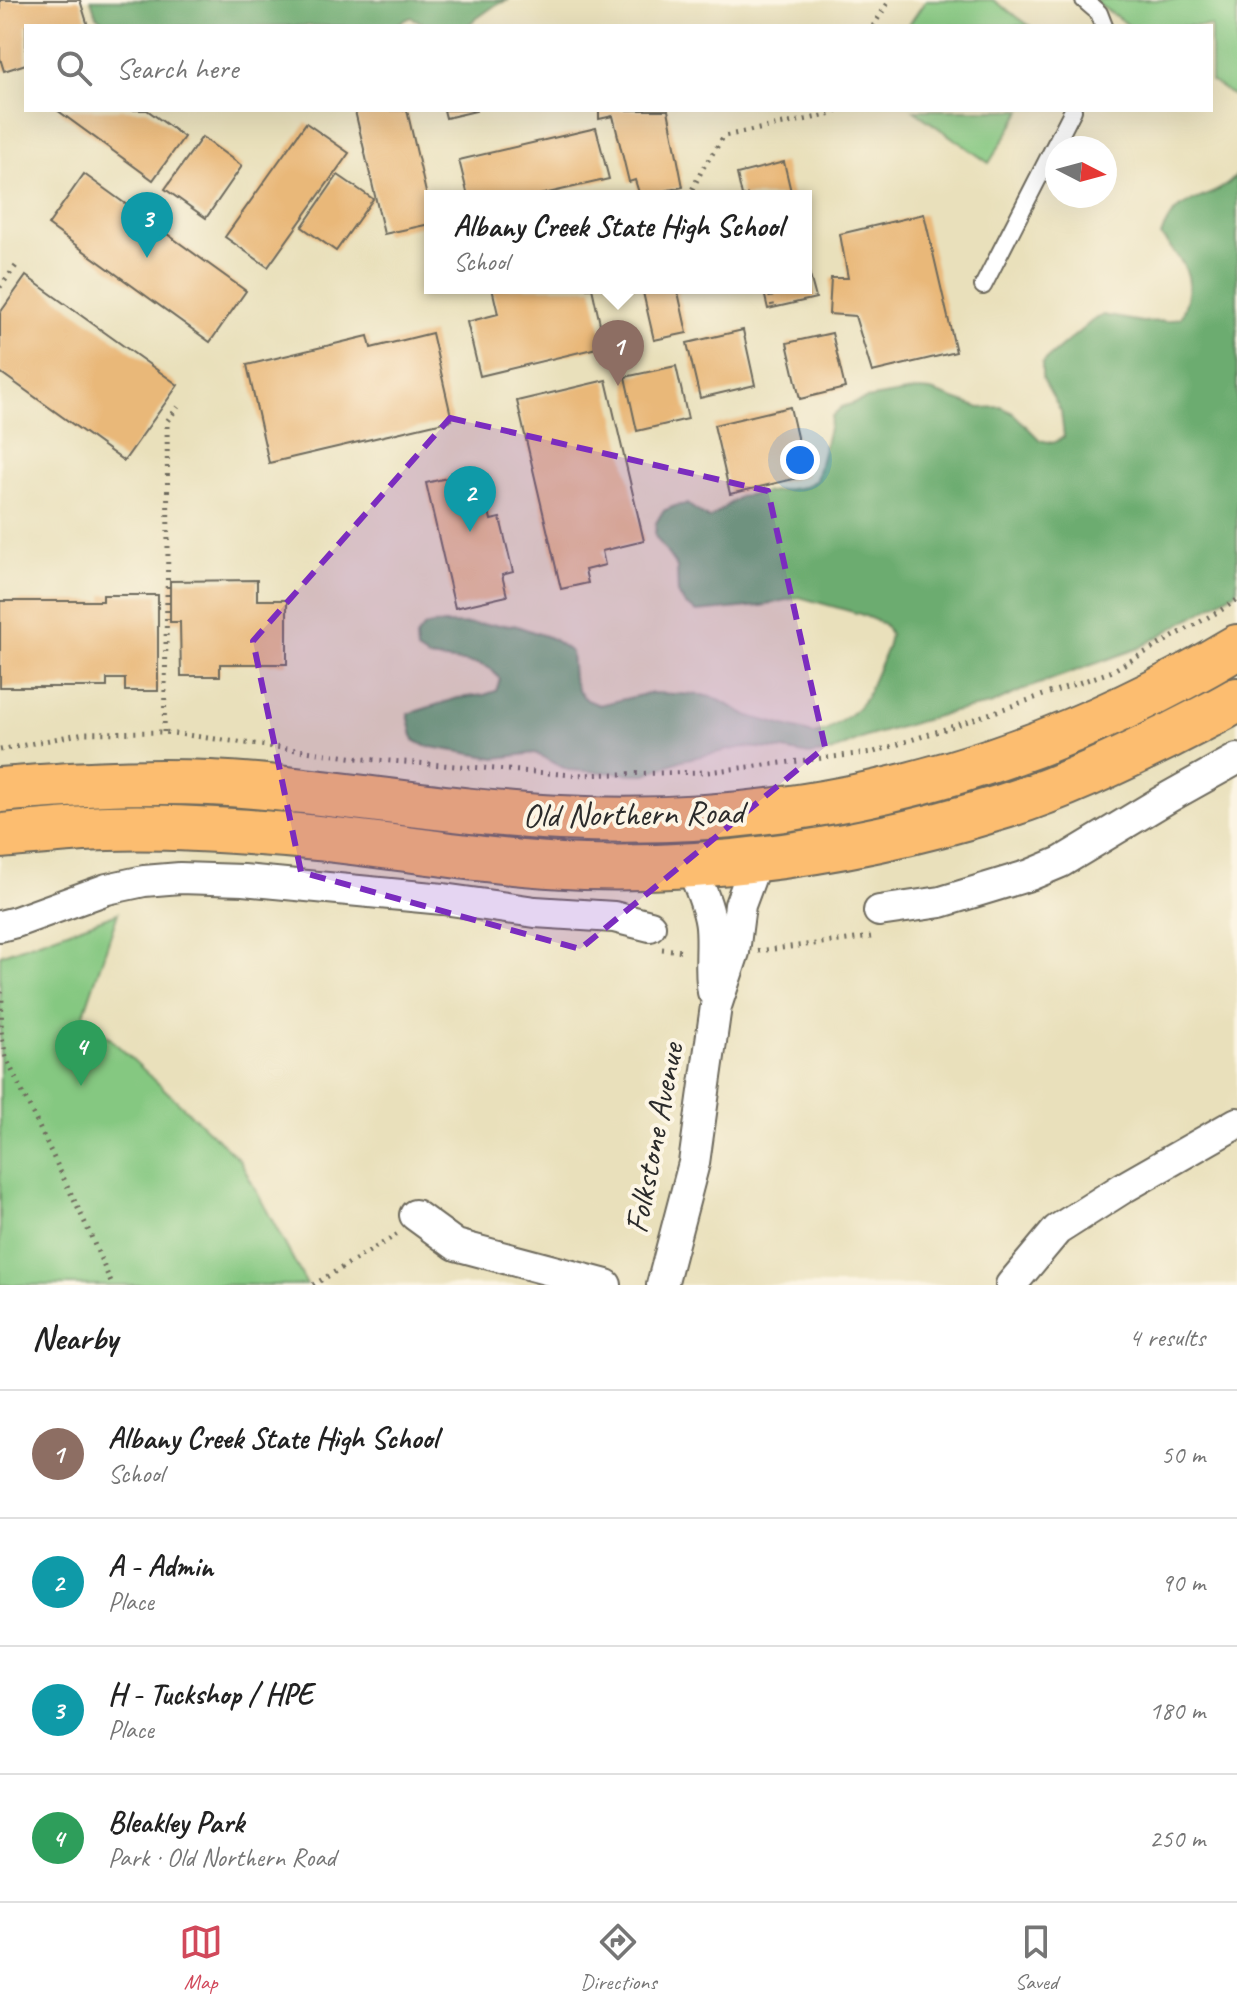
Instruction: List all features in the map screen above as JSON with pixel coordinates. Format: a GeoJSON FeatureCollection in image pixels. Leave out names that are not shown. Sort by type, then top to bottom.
{"type":"FeatureCollection","features":[{"type":"Feature","properties":{"kind":"highway","name":"Old Northern Road"},"geometry":{"type":"LineString","coordinates":[[1,759],[93,783],[252,785],[486,813],[574,819],[705,817],[795,809],[943,777],[1016,753],[1143,699],[1237,647]]}},
{"type":"Feature","properties":{"kind":"highway","name":"Old Northern Road"},"geometry":{"type":"LineString","coordinates":[[0,836],[107,828],[156,828],[288,835],[585,867],[691,865],[757,859],[894,836],[1008,805],[1104,768],[1237,700]]}},
{"type":"Feature","properties":{"kind":"street"},"geometry":{"type":"LineString","coordinates":[[879,911],[941,902],[1030,875],[1061,862],[1237,759]]}},
{"type":"Feature","properties":{"kind":"street","name":"Folkstone Avenue"},"geometry":{"type":"LineString","coordinates":[[662,1285],[694,1163],[716,1006],[734,952],[744,890],[757,859]]}},
{"type":"Feature","properties":{"kind":"street","name":"Folkstone Avenue"},"geometry":{"type":"LineString","coordinates":[[691,865],[708,911],[712,952],[710,974],[716,1006]]}},
{"type":"Feature","properties":{"kind":"street"},"geometry":{"type":"LineString","coordinates":[[0,926],[107,889],[180,878],[243,880],[443,899],[535,912],[614,917],[650,937]]}},
{"type":"Feature","properties":{"kind":"street"},"geometry":{"type":"LineString","coordinates":[[1011,1285],[1057,1230],[1237,1123]]}},
{"type":"Feature","properties":{"kind":"street"},"geometry":{"type":"LineString","coordinates":[[415,1215],[456,1245],[606,1285]]}},
{"type":"Feature","properties":{"kind":"lane"},"geometry":{"type":"LineString","coordinates":[[1084,0],[1099,13],[1103,24]]}},
{"type":"Feature","properties":{"kind":"lane"},"geometry":{"type":"LineString","coordinates":[[983,286],[1072,112]]}},
{"type":"Feature","properties":{"kind":"path"},"geometry":{"type":"LineString","coordinates":[[874,24],[890,0]]}},
{"type":"Feature","properties":{"kind":"path"},"geometry":{"type":"LineString","coordinates":[[692,190],[724,136],[835,112]]}},
{"type":"Feature","properties":{"kind":"path"},"geometry":{"type":"LineString","coordinates":[[0,287],[19,262]]}},
{"type":"Feature","properties":{"kind":"path"},"geometry":{"type":"LineString","coordinates":[[770,294],[773,308]]}},
{"type":"Feature","properties":{"kind":"path"},"geometry":{"type":"LineString","coordinates":[[164,732],[167,421],[178,407]]}},
{"type":"Feature","properties":{"kind":"path"},"geometry":{"type":"LineString","coordinates":[[1,759],[84,733],[164,732],[364,759],[573,775],[707,772],[874,752],[1110,672],[1237,600]]}},
{"type":"Feature","properties":{"kind":"path"},"geometry":{"type":"LineString","coordinates":[[650,937],[693,952]]}},
{"type":"Feature","properties":{"kind":"path"},"geometry":{"type":"LineString","coordinates":[[1,997],[1,1031],[6,1058],[112,1285]]}},
{"type":"Feature","properties":{"kind":"path"},"geometry":{"type":"LineString","coordinates":[[313,1285],[398,1234],[415,1215]]}},
{"type":"Feature","properties":{"kind":"highlighted area"},"geometry":{"type":"Polygon","coordinates":[[[450,418],[768,491],[825,747],[580,949],[301,872],[253,641],[450,418]]]}},
{"type":"Feature","properties":{"kind":"green space"},"geometry":{"type":"Polygon","coordinates":[[[91,0],[509,0],[497,4],[469,24],[424,24],[411,17],[397,24],[106,24],[96,16],[91,0]]]}},
{"type":"Feature","properties":{"kind":"green space"},"geometry":{"type":"Polygon","coordinates":[[[926,0],[993,0],[1027,24],[909,24],[926,0]]]}},
{"type":"Feature","properties":{"kind":"green space"},"geometry":{"type":"Polygon","coordinates":[[[1092,0],[1237,0],[1237,98],[1213,82],[1213,24],[1127,24],[1092,0]]]}},
{"type":"Feature","properties":{"kind":"green space"},"geometry":{"type":"Polygon","coordinates":[[[916,112],[1021,112],[989,163],[916,112]]]}},
{"type":"Feature","properties":{"kind":"green space"},"geometry":{"type":"Polygon","coordinates":[[[1237,175],[1237,591],[1139,648],[1025,689],[990,705],[952,712],[866,737],[831,752],[809,755],[744,747],[682,760],[646,774],[633,774],[568,770],[535,753],[496,758],[425,746],[414,740],[408,714],[458,698],[496,691],[500,679],[491,669],[479,664],[428,658],[417,651],[416,637],[424,627],[437,624],[514,625],[551,638],[571,652],[573,678],[578,691],[587,700],[599,705],[650,693],[702,695],[715,698],[749,716],[813,734],[826,731],[847,717],[866,697],[887,648],[890,635],[884,624],[799,597],[761,606],[697,612],[686,605],[678,594],[677,567],[655,536],[656,523],[663,511],[687,504],[709,519],[740,496],[804,487],[816,480],[832,416],[842,407],[866,399],[918,390],[931,391],[980,408],[1001,407],[1013,413],[1040,440],[1053,443],[1064,437],[1061,411],[1042,377],[1042,363],[1103,315],[1142,322],[1181,317],[1189,291],[1187,272],[1161,236],[1175,212],[1217,191],[1237,175]]]}},
{"type":"Feature","properties":{"kind":"green space"},"geometry":{"type":"Polygon","coordinates":[[[118,913],[84,1014],[239,1159],[307,1285],[0,1285],[0,955],[118,913]]]}},
{"type":"Feature","properties":{"kind":"building"},"geometry":{"type":"Polygon","coordinates":[[[0,0],[80,0],[87,24],[24,24],[24,65],[4,71],[0,58],[0,0]]]}},
{"type":"Feature","properties":{"kind":"building"},"geometry":{"type":"Polygon","coordinates":[[[60,112],[150,112],[184,137],[153,180],[60,112]]]}},
{"type":"Feature","properties":{"kind":"building"},"geometry":{"type":"Polygon","coordinates":[[[355,112],[407,112],[425,190],[424,225],[384,234],[355,112]]]}},
{"type":"Feature","properties":{"kind":"building"},"geometry":{"type":"Polygon","coordinates":[[[444,112],[472,112],[446,118],[444,112]]]}},
{"type":"Feature","properties":{"kind":"building"},"geometry":{"type":"Polygon","coordinates":[[[599,112],[668,112],[683,187],[638,190],[635,180],[629,182],[613,116],[599,119],[599,112]]]}},
{"type":"Feature","properties":{"kind":"building"},"geometry":{"type":"Polygon","coordinates":[[[306,123],[349,153],[268,267],[225,237],[306,123]]]}},
{"type":"Feature","properties":{"kind":"building"},"geometry":{"type":"Polygon","coordinates":[[[596,128],[609,179],[561,190],[466,190],[459,160],[596,128]]]}},
{"type":"Feature","properties":{"kind":"building"},"geometry":{"type":"Polygon","coordinates":[[[202,137],[242,166],[206,218],[165,189],[202,137]]]}},
{"type":"Feature","properties":{"kind":"building"},"geometry":{"type":"Polygon","coordinates":[[[784,162],[791,190],[741,190],[737,174],[784,162]]]}},
{"type":"Feature","properties":{"kind":"building"},"geometry":{"type":"Polygon","coordinates":[[[84,174],[246,291],[210,342],[48,225],[84,174]]]}},
{"type":"Feature","properties":{"kind":"building"},"geometry":{"type":"Polygon","coordinates":[[[338,175],[373,199],[336,251],[302,227],[338,175]]]}},
{"type":"Feature","properties":{"kind":"building"},"geometry":{"type":"Polygon","coordinates":[[[924,214],[956,352],[872,372],[855,316],[829,314],[831,278],[848,278],[840,234],[924,214]]]}},
{"type":"Feature","properties":{"kind":"building"},"geometry":{"type":"Polygon","coordinates":[[[26,276],[178,385],[124,461],[0,372],[0,313],[26,276]]]}},
{"type":"Feature","properties":{"kind":"building"},"geometry":{"type":"Polygon","coordinates":[[[812,283],[816,298],[768,309],[764,294],[812,294],[812,283]]]}},
{"type":"Feature","properties":{"kind":"building"},"geometry":{"type":"Polygon","coordinates":[[[493,294],[593,294],[605,346],[480,376],[467,322],[498,314],[493,294]]]}},
{"type":"Feature","properties":{"kind":"building"},"geometry":{"type":"Polygon","coordinates":[[[643,294],[678,294],[687,333],[654,340],[643,294]]]}},
{"type":"Feature","properties":{"kind":"building"},"geometry":{"type":"Polygon","coordinates":[[[743,330],[755,385],[700,398],[687,343],[743,330]]]}},
{"type":"Feature","properties":{"kind":"building"},"geometry":{"type":"Polygon","coordinates":[[[432,333],[452,420],[269,463],[247,365],[368,336],[371,348],[432,333]]]}},
{"type":"Feature","properties":{"kind":"building"},"geometry":{"type":"Polygon","coordinates":[[[832,333],[845,388],[800,399],[787,343],[832,333]]]}},
{"type":"Feature","properties":{"kind":"building"},"geometry":{"type":"Polygon","coordinates":[[[676,366],[688,419],[637,431],[625,377],[676,366]]]}},
{"type":"Feature","properties":{"kind":"building"},"geometry":{"type":"Polygon","coordinates":[[[606,380],[644,541],[602,551],[605,565],[585,570],[588,583],[561,589],[517,401],[606,380]]]}},
{"type":"Feature","properties":{"kind":"building"},"geometry":{"type":"Polygon","coordinates":[[[790,407],[806,476],[730,494],[714,425],[790,407]]]}},
{"type":"Feature","properties":{"kind":"building"},"geometry":{"type":"Polygon","coordinates":[[[480,470],[491,520],[500,518],[513,572],[502,575],[507,596],[455,608],[426,483],[480,470]]]}},
{"type":"Feature","properties":{"kind":"building"},"geometry":{"type":"Polygon","coordinates":[[[257,580],[257,600],[287,600],[287,664],[220,664],[220,676],[181,676],[180,622],[170,622],[170,581],[257,580]]]}},
{"type":"Feature","properties":{"kind":"building"},"geometry":{"type":"Polygon","coordinates":[[[103,595],[158,595],[158,691],[125,691],[125,679],[107,679],[107,687],[0,687],[0,601],[103,601],[103,595]]]}},
{"type":"Feature","properties":{"kind":"place","name":"H - Tuckshop / HPE"},"geometry":{"type":"Point","coordinates":[147,258]}},
{"type":"Feature","properties":{"kind":"place","name":"Albany Creek State High School"},"geometry":{"type":"Point","coordinates":[618,386]}},
{"type":"Feature","properties":{"kind":"place","name":"A - Admin"},"geometry":{"type":"Point","coordinates":[470,532]}},
{"type":"Feature","properties":{"kind":"place","name":"Bleakley Park"},"geometry":{"type":"Point","coordinates":[81,1086]}}]}
